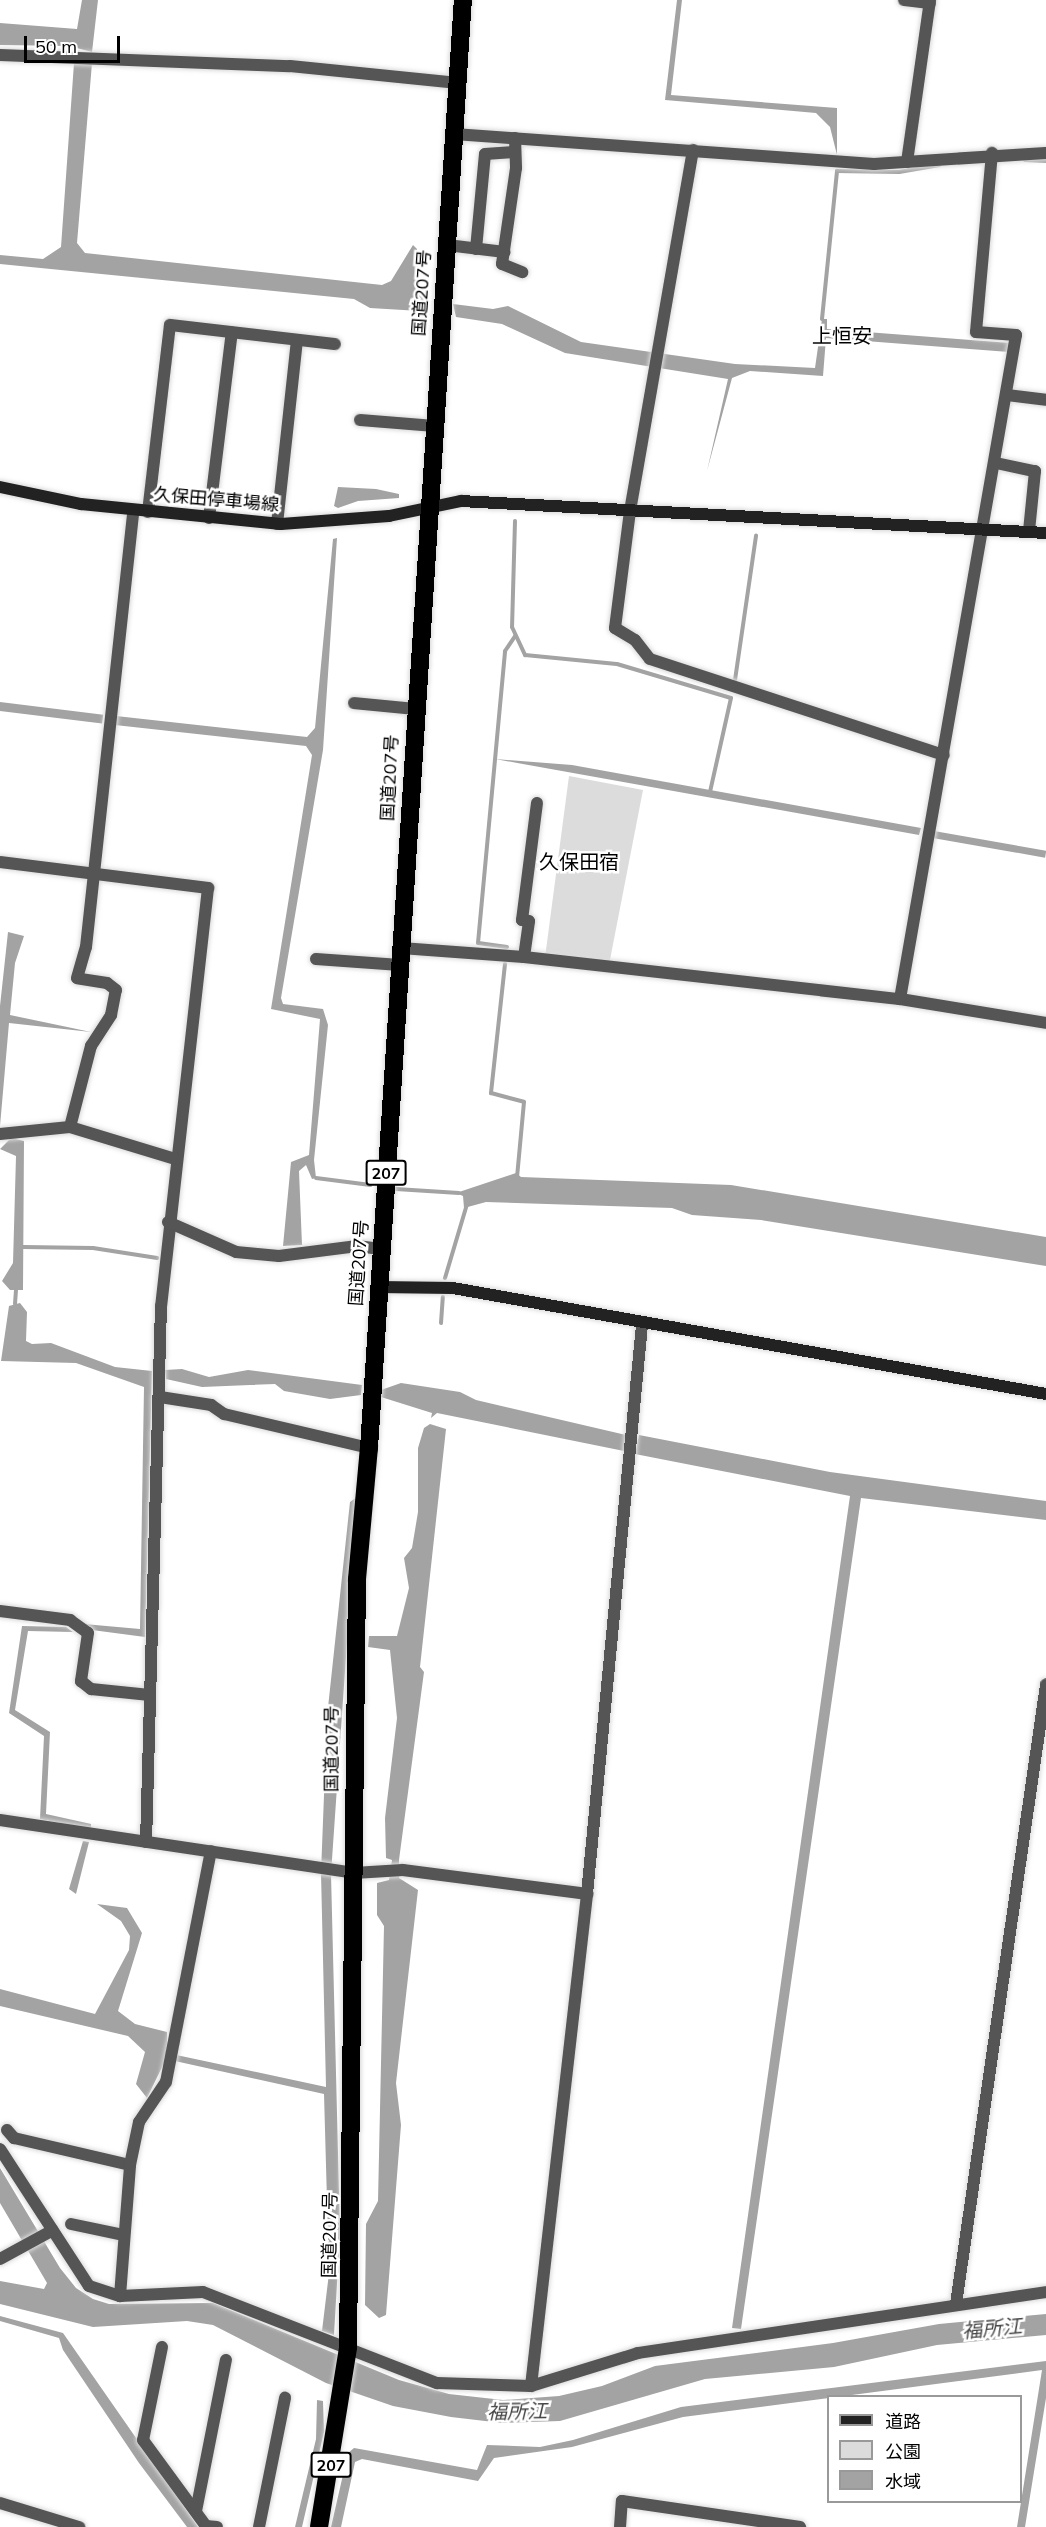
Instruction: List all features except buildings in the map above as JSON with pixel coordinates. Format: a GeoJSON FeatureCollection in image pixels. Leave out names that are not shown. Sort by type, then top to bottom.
{"type":"FeatureCollection","features":[{"type":"Feature","properties":{"kind":"highway","name":"国道207号"},"geometry":{"type":"LineString","coordinates":[[319,2527],[342,2403],[348,2347],[346,1872],[356,1590],[369,1448],[415,709],[463,0]]}},
{"type":"Feature","properties":{"kind":"street"},"geometry":{"type":"LineString","coordinates":[[904,0],[930,2],[907,162]]}},
{"type":"Feature","properties":{"kind":"street"},"geometry":{"type":"LineString","coordinates":[[0,55],[290,66],[458,83]]}},
{"type":"Feature","properties":{"kind":"street"},"geometry":{"type":"LineString","coordinates":[[454,134],[693,150],[843,163],[907,162],[992,153],[1046,153]]}},
{"type":"Feature","properties":{"kind":"street"},"geometry":{"type":"LineString","coordinates":[[515,138],[502,264],[522,272]]}},
{"type":"Feature","properties":{"kind":"street"},"geometry":{"type":"LineString","coordinates":[[693,150],[630,511],[615,628],[635,640],[650,659],[944,755]]}},
{"type":"Feature","properties":{"kind":"street"},"geometry":{"type":"LineString","coordinates":[[476,249],[485,154],[514,152]]}},
{"type":"Feature","properties":{"kind":"street"},"geometry":{"type":"LineString","coordinates":[[900,999],[985,530],[1016,335],[976,332],[992,153]]}},
{"type":"Feature","properties":{"kind":"street"},"geometry":{"type":"LineString","coordinates":[[447,245],[505,252]]}},
{"type":"Feature","properties":{"kind":"street"},"geometry":{"type":"LineString","coordinates":[[148,512],[170,325],[336,344]]}},
{"type":"Feature","properties":{"kind":"street"},"geometry":{"type":"LineString","coordinates":[[209,518],[232,332]]}},
{"type":"Feature","properties":{"kind":"street"},"geometry":{"type":"LineString","coordinates":[[277,524],[297,340]]}},
{"type":"Feature","properties":{"kind":"street"},"geometry":{"type":"LineString","coordinates":[[1007,395],[1046,400]]}},
{"type":"Feature","properties":{"kind":"street"},"geometry":{"type":"LineString","coordinates":[[360,420],[435,426]]}},
{"type":"Feature","properties":{"kind":"street"},"geometry":{"type":"LineString","coordinates":[[996,463],[1035,471],[1029,531]]}},
{"type":"Feature","properties":{"kind":"street","name":"久保田停車場線"},"geometry":{"type":"LineString","coordinates":[[0,487],[134,511],[277,524],[389,516],[430,504],[461,501],[1046,533]]}},
{"type":"Feature","properties":{"kind":"street"},"geometry":{"type":"LineString","coordinates":[[70,1127],[91,1046],[111,1015],[116,990],[107,983],[77,978],[86,947],[92,872],[134,511]]}},
{"type":"Feature","properties":{"kind":"street"},"geometry":{"type":"LineString","coordinates":[[354,703],[415,709]]}},
{"type":"Feature","properties":{"kind":"street"},"geometry":{"type":"LineString","coordinates":[[524,957],[529,921],[522,920],[537,802]]}},
{"type":"Feature","properties":{"kind":"street"},"geometry":{"type":"LineString","coordinates":[[0,862],[208,888],[168,1222],[160,1370],[146,1842]]}},
{"type":"Feature","properties":{"kind":"street"},"geometry":{"type":"LineString","coordinates":[[316,959],[524,957],[900,999],[1046,1023]]}},
{"type":"Feature","properties":{"kind":"street"},"geometry":{"type":"LineString","coordinates":[[6,1133],[70,1127],[175,1159]]}},
{"type":"Feature","properties":{"kind":"street"},"geometry":{"type":"LineString","coordinates":[[168,1222],[236,1252],[279,1257],[357,1246],[381,1249]]}},
{"type":"Feature","properties":{"kind":"street"},"geometry":{"type":"LineString","coordinates":[[378,1287],[453,1288],[642,1325],[1046,1394]]}},
{"type":"Feature","properties":{"kind":"street"},"geometry":{"type":"LineString","coordinates":[[531,2386],[586,1894],[642,1325]]}},
{"type":"Feature","properties":{"kind":"street"},"geometry":{"type":"LineString","coordinates":[[160,1397],[211,1405],[224,1414],[369,1448]]}},
{"type":"Feature","properties":{"kind":"street"},"geometry":{"type":"LineString","coordinates":[[0,1611],[70,1620],[88,1633],[81,1681],[91,1689],[150,1695]]}},
{"type":"Feature","properties":{"kind":"street"},"geometry":{"type":"LineString","coordinates":[[956,2304],[1046,1685]]}},
{"type":"Feature","properties":{"kind":"street"},"geometry":{"type":"LineString","coordinates":[[0,1820],[346,1872],[402,1870],[586,1894]]}},
{"type":"Feature","properties":{"kind":"street"},"geometry":{"type":"LineString","coordinates":[[120,2296],[130,2164],[139,2122],[166,2082],[211,1851]]}},
{"type":"Feature","properties":{"kind":"street"},"geometry":{"type":"LineString","coordinates":[[7,2130],[14,2138],[130,2164]]}},
{"type":"Feature","properties":{"kind":"street"},"geometry":{"type":"LineString","coordinates":[[0,2149],[89,2286],[120,2296],[203,2292],[437,2383],[531,2386],[638,2353],[1046,2292]]}},
{"type":"Feature","properties":{"kind":"street"},"geometry":{"type":"LineString","coordinates":[[71,2224],[123,2235]]}},
{"type":"Feature","properties":{"kind":"street"},"geometry":{"type":"LineString","coordinates":[[0,2259],[13,2249],[53,2230]]}},
{"type":"Feature","properties":{"kind":"street"},"geometry":{"type":"LineString","coordinates":[[162,2347],[143,2440],[207,2526],[217,2527]]}},
{"type":"Feature","properties":{"kind":"street"},"geometry":{"type":"LineString","coordinates":[[196,2511],[226,2360]]}},
{"type":"Feature","properties":{"kind":"street"},"geometry":{"type":"LineString","coordinates":[[260,2527],[285,2398]]}},
{"type":"Feature","properties":{"kind":"street"},"geometry":{"type":"LineString","coordinates":[[620,2527],[622,2501],[800,2527]]}},
{"type":"Feature","properties":{"kind":"street"},"geometry":{"type":"LineString","coordinates":[[0,2503],[80,2527]]}},
{"type":"Feature","properties":{"kind":"green space"},"geometry":{"type":"Polygon","coordinates":[[[569,776],[643,790],[608,970],[544,965],[569,776]]]}},
{"type":"Feature","properties":{"kind":"water"},"geometry":{"type":"Polygon","coordinates":[[[82,0],[98,0],[92,52],[69,46],[0,45],[0,23],[77,29],[82,0]]]}},
{"type":"Feature","properties":{"kind":"water"},"geometry":{"type":"Polygon","coordinates":[[[677,0],[682,0],[671,95],[837,108],[837,155],[830,127],[816,113],[665,100],[677,0]]]}},
{"type":"Feature","properties":{"kind":"water"},"geometry":{"type":"Polygon","coordinates":[[[74,63],[92,63],[77,243],[85,253],[382,285],[391,281],[413,245],[417,249],[420,296],[426,298],[426,306],[420,311],[370,308],[354,299],[0,264],[0,255],[43,259],[61,247],[74,63]]]}},
{"type":"Feature","properties":{"kind":"water"},"geometry":{"type":"Polygon","coordinates":[[[453,304],[493,309],[508,306],[581,342],[735,364],[815,368],[822,319],[827,319],[827,329],[1010,343],[1009,352],[826,338],[823,376],[750,371],[732,378],[707,471],[728,379],[565,353],[502,324],[456,317],[453,304]]]}},
{"type":"Feature","properties":{"kind":"water"},"geometry":{"type":"Polygon","coordinates":[[[338,487],[376,489],[399,494],[399,498],[358,501],[338,508],[334,506],[338,487]]]}},
{"type":"Feature","properties":{"kind":"water"},"geometry":{"type":"Polygon","coordinates":[[[337,538],[323,750],[281,998],[283,1004],[323,1009],[328,1025],[314,1160],[316,1178],[312,1179],[306,1165],[299,1171],[302,1245],[283,1246],[291,1162],[309,1155],[320,1019],[271,1009],[312,755],[306,746],[115,725],[116,716],[307,737],[315,728],[333,539],[337,538]]]}},
{"type":"Feature","properties":{"kind":"water"},"geometry":{"type":"Polygon","coordinates":[[[0,702],[103,715],[102,724],[0,711],[0,702]]]}},
{"type":"Feature","properties":{"kind":"water"},"geometry":{"type":"Polygon","coordinates":[[[495,759],[572,765],[921,828],[919,835],[495,759]]]}},
{"type":"Feature","properties":{"kind":"water"},"geometry":{"type":"Polygon","coordinates":[[[934,831],[1046,851],[1045,858],[933,838],[934,831]]]}},
{"type":"Feature","properties":{"kind":"water"},"geometry":{"type":"Polygon","coordinates":[[[8,932],[24,936],[15,963],[10,1015],[91,1032],[9,1023],[0,1126],[0,1006],[8,932]]]}},
{"type":"Feature","properties":{"kind":"water"},"geometry":{"type":"Polygon","coordinates":[[[11,1138],[24,1141],[23,1290],[10,1290],[2,1281],[13,1263],[16,1156],[0,1149],[11,1138]]]}},
{"type":"Feature","properties":{"kind":"water"},"geometry":{"type":"Polygon","coordinates":[[[516,1173],[521,1177],[731,1185],[1046,1237],[1046,1266],[761,1220],[692,1215],[672,1208],[486,1202],[464,1208],[463,1196],[456,1193],[516,1173]]]}},
{"type":"Feature","properties":{"kind":"water"},"geometry":{"type":"Polygon","coordinates":[[[20,1303],[27,1312],[26,1341],[32,1344],[51,1343],[115,1367],[152,1371],[145,1637],[92,1630],[84,1624],[140,1629],[144,1387],[76,1363],[1,1361],[9,1306],[20,1303]]]}},
{"type":"Feature","properties":{"kind":"water"},"geometry":{"type":"Polygon","coordinates":[[[182,1369],[209,1377],[248,1370],[362,1385],[361,1395],[330,1399],[284,1391],[275,1384],[202,1387],[166,1379],[165,1370],[182,1369]]]}},
{"type":"Feature","properties":{"kind":"water"},"geometry":{"type":"Polygon","coordinates":[[[401,1383],[460,1392],[476,1400],[626,1435],[624,1451],[437,1413],[431,1418],[432,1413],[381,1397],[381,1390],[401,1383]]]}},
{"type":"Feature","properties":{"kind":"water"},"geometry":{"type":"Polygon","coordinates":[[[430,1424],[446,1429],[420,1667],[424,1672],[399,1860],[399,1878],[418,1890],[396,2083],[401,2125],[386,2315],[379,2318],[365,2305],[366,2224],[378,2201],[384,1926],[377,1915],[377,1883],[389,1880],[392,1860],[386,1858],[385,1818],[397,1718],[390,1650],[368,1647],[369,1636],[397,1636],[409,1588],[404,1558],[412,1548],[418,1512],[418,1448],[424,1428],[430,1424]]]}},
{"type":"Feature","properties":{"kind":"water"},"geometry":{"type":"Polygon","coordinates":[[[639,1435],[830,1472],[1046,1501],[1046,1520],[861,1498],[741,2329],[732,2328],[850,1496],[635,1454],[639,1435]]]}},
{"type":"Feature","properties":{"kind":"water"},"geometry":{"type":"Polygon","coordinates":[[[357,1497],[331,1874],[340,2233],[334,2335],[322,2331],[329,2273],[324,2094],[166,2059],[147,2098],[136,2084],[145,2052],[128,2036],[0,2006],[0,1989],[95,2014],[129,1950],[130,1936],[121,1921],[97,1904],[127,1908],[142,1933],[118,2011],[135,2024],[167,2032],[167,2053],[326,2087],[321,1873],[327,1717],[350,1502],[357,1497]]]}},
{"type":"Feature","properties":{"kind":"water"},"geometry":{"type":"Polygon","coordinates":[[[22,1626],[66,1627],[73,1632],[28,1631],[15,1710],[50,1732],[46,1814],[91,1824],[91,1829],[40,1819],[44,1736],[9,1713],[22,1626]]]}},
{"type":"Feature","properties":{"kind":"water"},"geometry":{"type":"Polygon","coordinates":[[[83,1841],[89,1842],[76,1894],[69,1889],[83,1841]]]}},
{"type":"Feature","properties":{"kind":"water","name":"福所江"},"geometry":{"type":"Polygon","coordinates":[[[0,2168],[60,2268],[76,2288],[93,2299],[109,2304],[213,2303],[399,2380],[449,2394],[503,2400],[559,2396],[602,2386],[655,2366],[833,2343],[939,2324],[1046,2314],[1046,2335],[937,2345],[834,2367],[705,2379],[560,2421],[502,2423],[451,2417],[393,2406],[326,2383],[213,2325],[187,2321],[93,2327],[0,2304],[0,2281],[44,2289],[47,2283],[0,2203],[0,2168]]]}},
{"type":"Feature","properties":{"kind":"water"},"geometry":{"type":"Polygon","coordinates":[[[0,2316],[63,2333],[198,2527],[187,2527],[139,2463],[63,2350],[59,2338],[0,2321],[0,2316]]]}},
{"type":"Feature","properties":{"kind":"water"},"geometry":{"type":"Polygon","coordinates":[[[1046,2361],[1046,2398],[1025,2527],[1017,2527],[1042,2370],[851,2395],[827,2395],[827,2398],[683,2417],[572,2447],[494,2458],[478,2481],[362,2459],[355,2462],[341,2527],[331,2527],[348,2453],[354,2448],[477,2470],[487,2445],[540,2447],[573,2440],[681,2407],[1046,2361]]]}},
{"type":"Feature","properties":{"kind":"water"},"geometry":{"type":"Polygon","coordinates":[[[317,2400],[323,2401],[324,2432],[302,2527],[295,2527],[316,2439],[317,2400]]]}},
{"type":"Feature","properties":{"kind":"waterway"},"geometry":{"type":"LineString","coordinates":[[1025,160],[1046,161]]}},
{"type":"Feature","properties":{"kind":"waterway"},"geometry":{"type":"LineString","coordinates":[[822,319],[837,171],[899,172],[939,165]]}},
{"type":"Feature","properties":{"kind":"waterway"},"geometry":{"type":"LineString","coordinates":[[515,521],[512,627],[525,655],[617,664],[731,698],[710,792]]}},
{"type":"Feature","properties":{"kind":"waterway"},"geometry":{"type":"LineString","coordinates":[[735,680],[756,536]]}},
{"type":"Feature","properties":{"kind":"waterway"},"geometry":{"type":"LineString","coordinates":[[507,947],[478,943],[505,651],[515,636]]}},
{"type":"Feature","properties":{"kind":"waterway"},"geometry":{"type":"LineString","coordinates":[[505,964],[491,1093],[524,1102],[517,1177]]}},
{"type":"Feature","properties":{"kind":"waterway"},"geometry":{"type":"LineString","coordinates":[[316,1178],[371,1185]]}},
{"type":"Feature","properties":{"kind":"waterway"},"geometry":{"type":"LineString","coordinates":[[396,1189],[459,1193]]}},
{"type":"Feature","properties":{"kind":"waterway"},"geometry":{"type":"LineString","coordinates":[[445,1278],[467,1204]]}},
{"type":"Feature","properties":{"kind":"waterway"},"geometry":{"type":"LineString","coordinates":[[23,1247],[93,1248],[157,1258]]}},
{"type":"Feature","properties":{"kind":"waterway"},"geometry":{"type":"LineString","coordinates":[[15,1304],[16,1290]]}},
{"type":"Feature","properties":{"kind":"waterway"},"geometry":{"type":"LineString","coordinates":[[441,1323],[443,1297]]}},
{"type":"Feature","properties":{"kind":"district","name":"上恒安"},"geometry":{"type":"Point","coordinates":[842,335]}},
{"type":"Feature","properties":{"kind":"district","name":"久保田宿"},"geometry":{"type":"Point","coordinates":[579,861]}}]}
